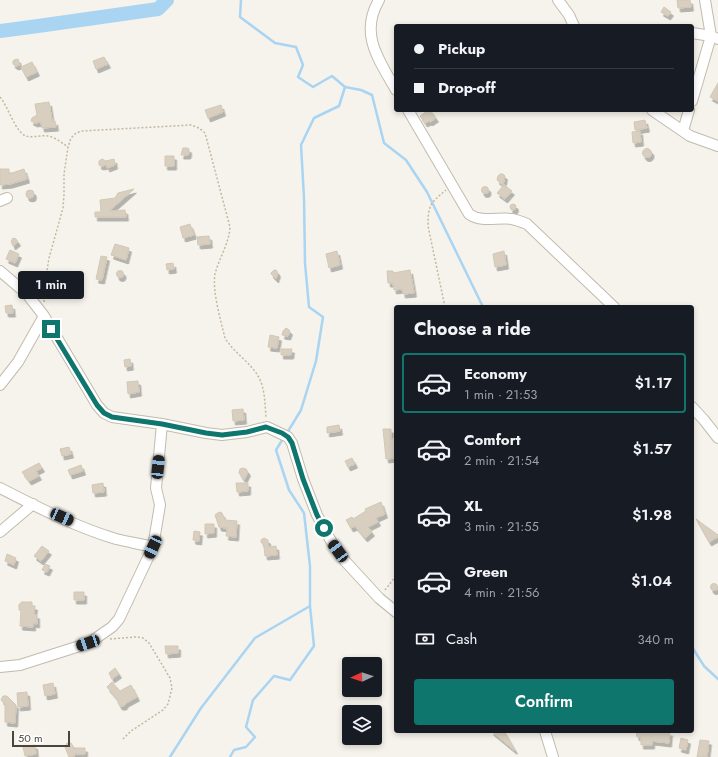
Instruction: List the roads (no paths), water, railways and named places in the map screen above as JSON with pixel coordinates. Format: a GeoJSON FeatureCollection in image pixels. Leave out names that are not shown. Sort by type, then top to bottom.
{"type":"FeatureCollection","features":[{"type":"Feature","properties":{"kind":"street"},"geometry":{"type":"LineString","coordinates":[[379,0],[370,27],[371,43],[375,54],[394,87]]}},
{"type":"Feature","properties":{"kind":"street"},"geometry":{"type":"LineString","coordinates":[[558,0],[569,15],[573,24]]}},
{"type":"Feature","properties":{"kind":"street"},"geometry":{"type":"LineString","coordinates":[[694,95],[714,37],[705,0]]}},
{"type":"Feature","properties":{"kind":"street"},"geometry":{"type":"LineString","coordinates":[[694,34],[714,37]]}},
{"type":"Feature","properties":{"kind":"street"},"geometry":{"type":"LineString","coordinates":[[409,112],[469,214],[474,218],[512,219],[527,224],[612,305]]}},
{"type":"Feature","properties":{"kind":"street"},"geometry":{"type":"LineString","coordinates":[[655,112],[690,136],[718,146]]}},
{"type":"Feature","properties":{"kind":"street"},"geometry":{"type":"LineString","coordinates":[[683,131],[688,112]]}},
{"type":"Feature","properties":{"kind":"street"},"geometry":{"type":"LineString","coordinates":[[0,271],[28,294],[44,316],[97,405],[104,413],[112,417],[222,435],[247,432],[266,427],[288,437],[292,443],[303,479],[317,515],[331,541],[346,561],[379,598],[394,610]]}},
{"type":"Feature","properties":{"kind":"street"},"geometry":{"type":"LineString","coordinates":[[0,384],[18,362],[44,316]]}},
{"type":"Feature","properties":{"kind":"street"},"geometry":{"type":"LineString","coordinates":[[694,409],[709,425],[718,438]]}},
{"type":"Feature","properties":{"kind":"street"},"geometry":{"type":"LineString","coordinates":[[0,667],[20,665],[88,643],[112,627],[123,612],[153,547],[160,505],[156,488],[162,424]]}},
{"type":"Feature","properties":{"kind":"street"},"geometry":{"type":"LineString","coordinates":[[0,488],[90,530],[153,547]]}},
{"type":"Feature","properties":{"kind":"street"},"geometry":{"type":"LineString","coordinates":[[0,532],[33,504]]}},
{"type":"Feature","properties":{"kind":"street"},"geometry":{"type":"LineString","coordinates":[[546,733],[552,757]]}},
{"type":"Feature","properties":{"kind":"waterway"},"geometry":{"type":"LineString","coordinates":[[0,31],[158,9],[167,0]]}},
{"type":"Feature","properties":{"kind":"waterway"},"geometry":{"type":"LineString","coordinates":[[241,0],[240,17],[275,43],[296,47],[303,65],[298,77],[313,87],[332,76],[345,87],[339,106],[314,118],[301,145],[304,198],[305,263],[309,307],[323,317],[316,361],[301,410],[287,433]]}},
{"type":"Feature","properties":{"kind":"waterway"},"geometry":{"type":"LineString","coordinates":[[345,87],[361,90],[372,95],[384,143],[406,160],[427,192],[482,305]]}},
{"type":"Feature","properties":{"kind":"waterway"},"geometry":{"type":"LineString","coordinates":[[230,757],[234,750],[246,747],[255,737],[246,727],[253,700],[274,676],[290,680],[314,646],[310,606],[310,566],[304,513],[289,490],[276,450],[284,437]]}},
{"type":"Feature","properties":{"kind":"waterway"},"geometry":{"type":"LineString","coordinates":[[170,757],[201,708],[255,638],[310,606]]}},
{"type":"Feature","properties":{"kind":"waterway"},"geometry":{"type":"LineString","coordinates":[[694,650],[704,666],[718,679]]}}]}
